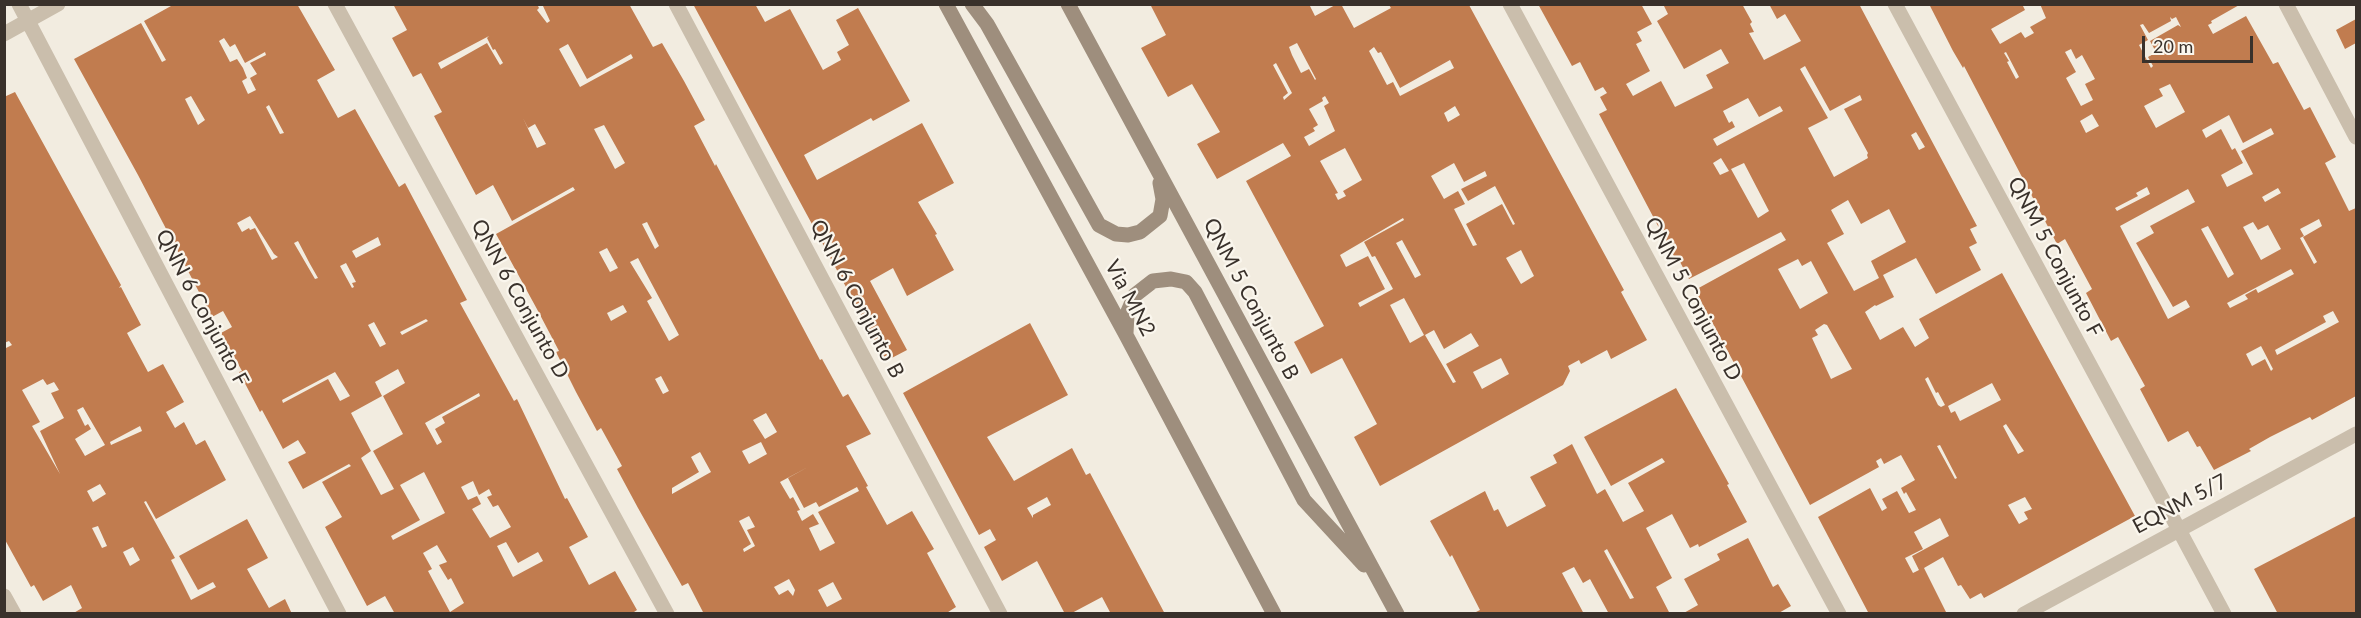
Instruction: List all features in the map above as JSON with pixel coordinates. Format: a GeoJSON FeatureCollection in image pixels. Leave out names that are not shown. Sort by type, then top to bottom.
{"type":"FeatureCollection","features":[{"type":"Feature","properties":{"kind":"main road","name":"Via MN2"},"geometry":{"type":"LineString","coordinates":[[946,4],[1126,334],[1274,614]]}},
{"type":"Feature","properties":{"kind":"main road"},"geometry":{"type":"LineString","coordinates":[[972,4],[987,24],[1099,225],[1116,234],[1128,235],[1140,232],[1160,216],[1163,199],[1158,169]]}},
{"type":"Feature","properties":{"kind":"main road","name":"QNM 5 Conjunto B"},"geometry":{"type":"LineString","coordinates":[[1068,4],[1397,614]]}},
{"type":"Feature","properties":{"kind":"main road"},"geometry":{"type":"LineString","coordinates":[[1126,334],[1127,314],[1135,295],[1153,281],[1171,279],[1186,282],[1195,292],[1304,500],[1380,582]]}},
{"type":"Feature","properties":{"kind":"street","name":"QNN 6 Conjunto F"},"geometry":{"type":"LineString","coordinates":[[19,4],[339,614]]}},
{"type":"Feature","properties":{"kind":"street"},"geometry":{"type":"LineString","coordinates":[[4,34],[58,4]]}},
{"type":"Feature","properties":{"kind":"street","name":"QNN 6 Conjunto D"},"geometry":{"type":"LineString","coordinates":[[335,4],[667,614]]}},
{"type":"Feature","properties":{"kind":"street","name":"QNN 6 Conjunto B"},"geometry":{"type":"LineString","coordinates":[[676,4],[1000,614]]}},
{"type":"Feature","properties":{"kind":"street","name":"QNM 5 Conjunto D"},"geometry":{"type":"LineString","coordinates":[[1510,4],[1839,614]]}},
{"type":"Feature","properties":{"kind":"street","name":"QNM 5 Conjunto F"},"geometry":{"type":"LineString","coordinates":[[1895,4],[2224,614]]}},
{"type":"Feature","properties":{"kind":"street"},"geometry":{"type":"LineString","coordinates":[[2286,4],[2356,137]]}},
{"type":"Feature","properties":{"kind":"street","name":"EQNM 5/7"},"geometry":{"type":"LineString","coordinates":[[2024,614],[2178,528],[2356,434]]}},
{"type":"Feature","properties":{"kind":"street"},"geometry":{"type":"LineString","coordinates":[[4,596],[14,614]]}},
{"type":"Feature","properties":{"kind":"building"},"geometry":{"type":"Polygon","coordinates":[[[170,4],[297,4],[335,70],[317,80],[338,118],[355,109],[399,187],[405,183],[467,300],[460,303],[514,401],[517,399],[565,499],[567,498],[588,537],[569,547],[589,585],[615,571],[637,610],[631,614],[395,614],[385,596],[367,606],[325,527],[342,517],[322,482],[351,466],[349,464],[303,489],[288,462],[306,453],[298,440],[283,449],[262,410],[260,412],[239,372],[242,371],[221,333],[232,327],[223,311],[212,317],[74,59],[141,23],[162,62],[166,60],[144,21],[171,6],[170,4]],[[224,38],[219,41],[230,62],[237,59],[247,78],[242,81],[248,94],[256,90],[250,78],[257,74],[250,63],[266,55],[265,52],[245,63],[235,44],[230,47],[224,38]],[[191,96],[185,99],[198,125],[205,120],[191,96]],[[269,105],[266,107],[280,134],[284,133],[269,105]],[[250,216],[237,223],[242,232],[249,228],[250,230],[255,228],[272,260],[278,257],[250,216]],[[378,237],[352,251],[356,258],[381,245],[378,237]],[[298,241],[294,243],[315,279],[318,278],[298,241]],[[346,263],[340,266],[352,288],[354,287],[352,283],[356,282],[346,263]],[[426,319],[400,332],[402,335],[428,321],[426,319]],[[374,322],[368,325],[380,347],[386,344],[374,322]],[[398,369],[375,382],[382,396],[351,413],[371,451],[361,458],[381,495],[394,489],[373,451],[403,434],[383,396],[405,383],[398,369]],[[335,372],[282,400],[283,403],[328,379],[340,401],[350,396],[335,372]],[[479,393],[425,423],[437,445],[442,442],[435,429],[445,423],[442,417],[480,396],[479,393]],[[424,472],[400,485],[420,520],[391,536],[393,540],[445,513],[424,472]],[[473,481],[461,487],[468,500],[477,496],[481,504],[472,509],[490,538],[511,527],[498,505],[493,507],[487,497],[492,495],[489,489],[479,495],[473,481]],[[506,542],[497,546],[513,577],[543,561],[538,552],[518,563],[506,542]],[[437,545],[423,553],[432,569],[428,571],[450,612],[464,603],[451,578],[448,580],[439,565],[447,562],[437,545]]]}},
{"type":"Feature","properties":{"kind":"building"},"geometry":{"type":"Polygon","coordinates":[[[393,4],[537,4],[539,8],[537,10],[547,23],[550,21],[543,6],[546,4],[629,4],[653,47],[662,43],[684,81],[705,120],[694,126],[715,166],[716,164],[820,360],[822,359],[843,397],[848,394],[871,434],[846,446],[868,486],[866,487],[887,525],[912,511],[934,549],[927,553],[956,607],[945,614],[704,614],[688,583],[682,586],[638,508],[617,469],[622,466],[601,428],[597,431],[556,352],[559,351],[496,234],[575,190],[573,187],[512,221],[493,185],[476,195],[434,116],[442,112],[421,73],[413,77],[392,38],[407,30],[393,4]],[[489,36],[438,63],[441,69],[487,43],[500,65],[503,63],[495,49],[493,50],[487,38],[489,36]],[[568,44],[559,49],[580,87],[633,58],[631,54],[587,79],[568,44]],[[523,118],[537,148],[546,144],[535,124],[528,128],[523,118]],[[604,125],[594,129],[615,169],[625,163],[604,125]],[[647,222],[642,224],[655,249],[659,246],[647,222]],[[607,248],[599,252],[610,272],[618,268],[607,248]],[[638,258],[630,262],[652,298],[647,301],[669,341],[679,335],[638,258]],[[623,305],[607,313],[611,321],[627,312],[623,305]],[[661,376],[655,379],[663,394],[669,391],[661,376]],[[766,413],[753,420],[765,439],[777,432],[766,413]],[[761,442],[742,451],[749,464],[767,454],[761,442]],[[700,452],[691,457],[699,472],[672,488],[672,494],[711,472],[700,452]],[[808,467],[780,482],[790,499],[793,497],[800,510],[797,511],[802,521],[813,514],[819,524],[809,528],[820,551],[835,543],[818,512],[859,491],[857,487],[819,507],[816,502],[804,508],[788,478],[808,467]],[[749,516],[739,521],[751,544],[743,549],[744,552],[755,546],[747,530],[755,527],[749,516]],[[789,579],[774,587],[779,595],[788,590],[793,596],[795,590],[789,579]],[[833,582],[818,590],[827,607],[842,599],[833,582]]]}},
{"type":"Feature","properties":{"kind":"building"},"geometry":{"type":"Polygon","coordinates":[[[693,4],[755,4],[765,22],[790,9],[823,70],[841,60],[837,52],[849,45],[836,20],[858,8],[910,101],[873,121],[871,118],[804,155],[817,180],[922,123],[954,183],[918,202],[937,234],[935,235],[954,270],[907,296],[893,268],[870,281],[907,350],[886,361],[693,4]]]}},
{"type":"Feature","properties":{"kind":"building"},"geometry":{"type":"Polygon","coordinates":[[[1150,4],[1309,4],[1315,16],[1341,4],[1354,28],[1391,8],[1389,5],[1469,5],[1624,290],[1621,292],[1647,340],[1611,359],[1607,350],[1581,364],[1579,360],[1568,366],[1570,371],[1563,385],[1380,486],[1354,437],[1377,424],[1342,358],[1311,374],[1294,342],[1324,326],[1246,181],[1291,156],[1283,143],[1217,179],[1197,144],[1220,132],[1192,84],[1168,97],[1141,48],[1166,35],[1150,4]],[[1297,43],[1289,47],[1301,73],[1309,69],[1315,80],[1297,43]],[[1374,47],[1369,51],[1387,85],[1393,82],[1400,96],[1454,68],[1450,60],[1400,88],[1381,52],[1378,53],[1374,47]],[[1276,63],[1273,65],[1288,93],[1283,97],[1284,100],[1292,93],[1276,63]],[[1325,96],[1322,98],[1323,101],[1309,109],[1318,125],[1313,128],[1315,131],[1304,137],[1309,146],[1335,131],[1324,106],[1329,103],[1325,96]],[[1455,106],[1444,113],[1448,122],[1460,115],[1455,106]],[[1345,148],[1320,161],[1338,193],[1335,194],[1338,200],[1346,196],[1343,191],[1362,180],[1345,148]],[[1454,163],[1431,176],[1444,199],[1458,191],[1465,204],[1454,209],[1473,246],[1477,245],[1466,224],[1502,204],[1513,225],[1515,224],[1495,186],[1468,201],[1461,189],[1487,176],[1485,171],[1464,182],[1454,163]],[[1403,218],[1340,255],[1346,267],[1368,256],[1385,289],[1358,303],[1360,307],[1393,289],[1375,256],[1372,257],[1364,242],[1404,220],[1403,218]],[[1402,240],[1396,243],[1415,278],[1421,275],[1402,240]],[[1521,250],[1506,258],[1521,284],[1534,276],[1521,250]],[[1404,298],[1390,305],[1410,343],[1424,335],[1404,298]],[[1434,330],[1425,335],[1453,383],[1456,382],[1446,364],[1479,346],[1471,333],[1444,349],[1434,330]],[[1501,358],[1473,372],[1482,389],[1509,374],[1501,358]]]}},
{"type":"Feature","properties":{"kind":"building"},"geometry":{"type":"Polygon","coordinates":[[[1538,4],[1641,4],[1652,24],[1637,32],[1642,41],[1636,44],[1650,71],[1626,84],[1633,96],[1661,81],[1675,107],[1713,88],[1706,75],[1729,63],[1721,49],[1684,69],[1657,21],[1668,14],[1663,4],[1742,4],[1752,22],[1750,24],[1754,32],[1749,33],[1764,60],[1801,41],[1785,14],[1777,19],[1769,4],[1859,4],[1977,226],[1970,229],[1977,243],[1969,247],[1981,270],[1936,294],[1916,258],[1883,275],[1894,297],[1865,312],[1880,340],[1903,327],[1915,347],[1929,338],[1919,319],[2002,273],[2135,516],[1984,598],[1981,593],[1970,599],[1961,585],[1958,586],[1943,557],[1924,568],[1947,614],[1869,614],[1818,517],[1870,488],[1882,511],[1887,508],[1882,499],[1897,491],[1909,513],[1916,510],[1906,492],[1904,494],[1901,488],[1915,480],[1901,455],[1884,464],[1881,458],[1876,461],[1879,467],[1810,505],[1695,290],[1786,240],[1781,232],[1689,279],[1679,260],[1677,262],[1599,114],[1607,110],[1600,97],[1607,93],[1603,87],[1595,91],[1580,62],[1572,66],[1538,4]],[[1805,66],[1800,69],[1828,118],[1808,128],[1834,177],[1868,158],[1868,153],[1844,109],[1862,100],[1860,95],[1830,111],[1805,66]],[[1748,98],[1723,111],[1729,123],[1732,121],[1735,127],[1713,139],[1717,146],[1783,111],[1780,106],[1759,117],[1748,98]],[[1916,132],[1911,135],[1919,150],[1925,147],[1916,132]],[[1721,158],[1713,163],[1720,175],[1729,171],[1721,158]],[[1744,163],[1731,169],[1758,218],[1769,211],[1744,163]],[[1848,200],[1831,210],[1844,234],[1827,243],[1854,291],[1879,278],[1871,261],[1906,242],[1889,209],[1861,224],[1848,200]],[[1798,259],[1778,269],[1800,309],[1828,293],[1811,261],[1802,266],[1798,259]],[[1824,324],[1815,330],[1818,335],[1812,338],[1831,379],[1852,369],[1827,325],[1824,324]],[[1928,377],[1925,379],[1941,407],[1945,405],[1928,377]],[[1992,383],[1948,406],[1951,413],[1955,411],[1960,421],[2001,400],[1992,383]],[[2006,424],[2003,426],[2018,454],[2024,451],[2006,424]],[[1940,445],[1937,446],[1955,479],[1957,478],[1940,445]],[[2025,497],[2008,505],[2019,524],[2028,519],[2024,512],[2032,509],[2025,497]],[[1940,518],[1914,532],[1923,549],[1905,558],[1913,573],[1919,570],[1912,556],[1949,536],[1940,518]]]}},
{"type":"Feature","properties":{"kind":"building"},"geometry":{"type":"Polygon","coordinates":[[[1929,4],[2022,4],[2025,10],[1991,29],[2000,44],[2021,32],[2025,38],[2034,33],[2030,27],[2046,18],[2040,4],[2241,4],[2211,21],[2212,23],[2208,25],[2213,34],[2246,16],[2273,64],[2278,62],[2304,110],[2310,107],[2336,157],[2325,163],[2349,211],[2356,208],[2356,396],[2312,420],[2310,417],[2270,437],[2249,449],[2251,451],[2214,470],[2188,431],[2168,442],[2140,389],[2145,386],[2118,337],[2111,341],[2086,293],[2092,289],[2065,239],[2057,244],[1964,66],[1963,68],[1929,4]],[[2170,17],[2171,21],[2149,33],[2143,24],[2140,25],[2148,40],[2139,45],[2151,68],[2153,66],[2148,57],[2156,52],[2150,41],[2178,25],[2181,27],[2176,17],[2172,19],[2170,17]],[[2071,49],[2065,52],[2076,72],[2066,78],[2081,106],[2093,100],[2085,84],[2095,79],[2082,55],[2076,59],[2071,49]],[[2006,52],[2004,53],[2009,61],[2007,62],[2016,79],[2019,77],[2006,52]],[[2170,84],[2159,89],[2163,96],[2144,106],[2156,128],[2185,112],[2170,84]],[[2092,114],[2080,121],[2086,133],[2099,126],[2092,114]],[[2229,115],[2202,130],[2206,138],[2221,129],[2232,150],[2235,148],[2243,163],[2221,175],[2227,187],[2253,174],[2241,151],[2274,134],[2271,128],[2243,143],[2229,115]],[[2147,187],[2136,193],[2138,196],[2115,208],[2117,211],[2150,194],[2147,187]],[[2278,188],[2262,197],[2265,202],[2281,193],[2278,188]],[[2188,189],[2120,226],[2168,319],[2190,307],[2186,300],[2173,307],[2136,243],[2154,233],[2150,226],[2195,202],[2188,189]],[[2319,219],[2300,229],[2304,236],[2300,238],[2314,264],[2317,262],[2303,237],[2322,226],[2319,219]],[[2253,222],[2243,227],[2261,260],[2281,249],[2268,225],[2258,230],[2253,222]],[[2208,226],[2201,229],[2228,278],[2234,274],[2208,226]],[[2291,269],[2227,303],[2230,308],[2248,299],[2245,295],[2256,289],[2258,293],[2294,274],[2291,269]],[[2333,311],[2323,316],[2326,322],[2275,350],[2277,355],[2339,322],[2333,311]],[[2261,346],[2246,354],[2252,366],[2265,359],[2271,371],[2273,369],[2261,346]]]}},
{"type":"Feature","properties":{"kind":"building"},"geometry":{"type":"Polygon","coordinates":[[[2356,19],[2356,43],[2345,49],[2336,30],[2356,19]]]}},
{"type":"Feature","properties":{"kind":"building"},"geometry":{"type":"Polygon","coordinates":[[[15,92],[121,285],[119,288],[121,287],[141,325],[127,333],[148,372],[163,364],[184,402],[166,412],[175,428],[184,422],[196,445],[205,440],[226,480],[156,519],[146,501],[144,502],[175,558],[171,560],[191,600],[216,587],[213,582],[198,590],[179,556],[247,519],[268,558],[247,569],[269,608],[285,599],[292,614],[72,614],[82,608],[71,585],[43,601],[34,585],[31,587],[4,538],[4,349],[12,345],[9,341],[4,343],[4,97],[15,92]],[[43,379],[22,390],[40,422],[32,426],[60,474],[40,431],[64,418],[51,393],[59,390],[54,382],[47,385],[43,379]],[[83,407],[77,410],[85,426],[88,424],[91,429],[75,439],[85,456],[105,445],[83,407]],[[140,426],[110,442],[111,445],[142,431],[140,426]],[[100,484],[87,491],[93,502],[106,494],[100,484]],[[98,526],[92,528],[102,548],[107,546],[98,526]],[[133,547],[123,552],[130,566],[140,560],[133,547]]]}},
{"type":"Feature","properties":{"kind":"building"},"geometry":{"type":"Polygon","coordinates":[[[1030,323],[1068,395],[987,437],[1014,481],[1072,448],[1086,475],[1090,473],[1165,614],[1111,614],[1102,597],[1070,614],[1065,614],[1037,561],[1002,581],[984,547],[996,540],[990,529],[979,535],[903,393],[1030,323]],[[1047,497],[1027,508],[1033,518],[1033,515],[1051,505],[1047,497]]]}},
{"type":"Feature","properties":{"kind":"building"},"geometry":{"type":"Polygon","coordinates":[[[1676,388],[1729,484],[1727,485],[1747,522],[1699,547],[1698,544],[1690,548],[1672,514],[1646,528],[1672,578],[1656,587],[1670,614],[1609,614],[1590,579],[1583,583],[1574,567],[1562,573],[1584,614],[1477,614],[1476,612],[1480,610],[1452,555],[1450,557],[1430,521],[1485,491],[1494,511],[1498,509],[1507,527],[1546,506],[1530,477],[1557,463],[1553,455],[1572,444],[1597,494],[1605,489],[1623,522],[1644,511],[1628,483],[1665,462],[1662,458],[1611,486],[1584,437],[1676,388]],[[1607,549],[1604,551],[1630,599],[1634,598],[1607,549]]]}},
{"type":"Feature","properties":{"kind":"building"},"geometry":{"type":"Polygon","coordinates":[[[2356,516],[2356,612],[2353,614],[2278,614],[2254,569],[2356,516]]]}},
{"type":"Feature","properties":{"kind":"building"},"geometry":{"type":"Polygon","coordinates":[[[1748,538],[1773,587],[1778,584],[1791,606],[1777,614],[1682,614],[1698,605],[1684,579],[1720,560],[1717,554],[1748,538]]]}}]}
